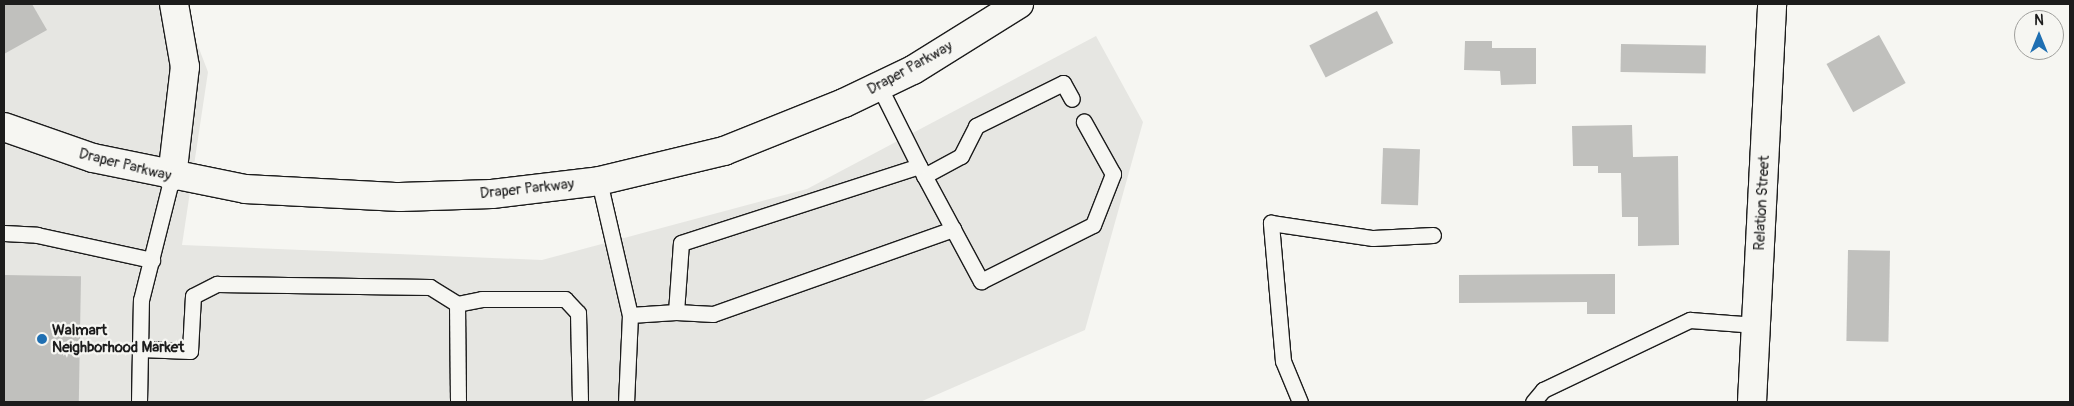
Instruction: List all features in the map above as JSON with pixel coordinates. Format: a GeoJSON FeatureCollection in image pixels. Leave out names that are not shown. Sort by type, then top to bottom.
{"type":"FeatureCollection","features":[{"type":"Feature","properties":{"kind":"main road"},"geometry":{"type":"LineString","coordinates":[[172,178],[185,67],[174,4]]}},
{"type":"Feature","properties":{"kind":"main road","name":"Draper Parkway"},"geometry":{"type":"LineString","coordinates":[[4,127],[93,158],[172,178],[245,189],[400,197],[492,194],[599,181],[724,151],[879,86],[1019,4]]}},
{"type":"Feature","properties":{"kind":"main road","name":"Relation Street"},"geometry":{"type":"LineString","coordinates":[[1752,402],[1772,4]]}},
{"type":"Feature","properties":{"kind":"lane"},"geometry":{"type":"LineString","coordinates":[[676,312],[681,243],[922,171],[961,156],[976,126],[1063,84],[1072,99]]}},
{"type":"Feature","properties":{"kind":"lane"},"geometry":{"type":"LineString","coordinates":[[879,86],[981,281],[1093,226],[1113,174],[1084,122]]}},
{"type":"Feature","properties":{"kind":"lane"},"geometry":{"type":"LineString","coordinates":[[139,402],[141,300],[172,178]]}},
{"type":"Feature","properties":{"kind":"lane"},"geometry":{"type":"LineString","coordinates":[[599,181],[630,315],[626,402]]}},
{"type":"Feature","properties":{"kind":"lane"},"geometry":{"type":"LineString","coordinates":[[1300,402],[1283,361],[1271,223],[1374,238],[1432,235]]}},
{"type":"Feature","properties":{"kind":"lane"},"geometry":{"type":"LineString","coordinates":[[630,315],[676,312],[713,314],[953,229]]}},
{"type":"Feature","properties":{"kind":"lane"},"geometry":{"type":"LineString","coordinates":[[4,233],[37,235],[152,260]]}},
{"type":"Feature","properties":{"kind":"lane"},"geometry":{"type":"LineString","coordinates":[[140,349],[190,350],[193,296],[217,284],[430,287],[458,304],[482,299],[564,299],[578,313],[580,402]]}},
{"type":"Feature","properties":{"kind":"lane"},"geometry":{"type":"LineString","coordinates":[[458,304],[458,402]]}},
{"type":"Feature","properties":{"kind":"lane"},"geometry":{"type":"LineString","coordinates":[[1533,402],[1551,386],[1690,320],[1756,325]]}},
{"type":"Feature","properties":{"kind":"shaded area"},"geometry":{"type":"Polygon","coordinates":[[[4,4],[182,4],[208,72],[182,245],[542,260],[807,189],[1096,36],[1143,122],[1085,330],[920,402],[4,402],[4,4]]]}},
{"type":"Feature","properties":{"kind":"building"},"geometry":{"type":"Polygon","coordinates":[[[4,4],[32,4],[47,30],[4,54],[4,4]]]}},
{"type":"Feature","properties":{"kind":"building"},"geometry":{"type":"Polygon","coordinates":[[[1377,11],[1393,43],[1326,78],[1309,46],[1377,11]]]}},
{"type":"Feature","properties":{"kind":"building"},"geometry":{"type":"Polygon","coordinates":[[[1879,35],[1906,83],[1853,112],[1827,64],[1879,35]]]}},
{"type":"Feature","properties":{"kind":"building"},"geometry":{"type":"Polygon","coordinates":[[[1465,41],[1492,41],[1492,48],[1536,48],[1536,84],[1501,85],[1500,71],[1464,70],[1465,41]]]}},
{"type":"Feature","properties":{"kind":"building"},"geometry":{"type":"Polygon","coordinates":[[[1621,44],[1706,45],[1705,73],[1621,72],[1621,44]]]}},
{"type":"Feature","properties":{"kind":"building"},"geometry":{"type":"Polygon","coordinates":[[[1632,125],[1633,157],[1678,156],[1679,245],[1638,246],[1638,217],[1622,217],[1621,173],[1598,173],[1598,166],[1573,166],[1572,126],[1632,125]]]}},
{"type":"Feature","properties":{"kind":"building"},"geometry":{"type":"Polygon","coordinates":[[[1383,148],[1420,149],[1418,205],[1381,204],[1383,148]]]}},
{"type":"Feature","properties":{"kind":"building"},"geometry":{"type":"Polygon","coordinates":[[[1848,250],[1890,251],[1888,342],[1846,341],[1848,250]]]}},
{"type":"Feature","properties":{"kind":"building"},"geometry":{"type":"Polygon","coordinates":[[[1615,274],[1615,314],[1587,314],[1587,302],[1459,303],[1459,275],[1615,274]]]}},
{"type":"Feature","properties":{"kind":"building","name":"Walmart Neighborhood Market"},"geometry":{"type":"Polygon","coordinates":[[[4,275],[81,276],[79,402],[4,402],[4,275]]]}},
{"type":"Feature","properties":{"kind":"place","name":"Walmart Neighborhood Market"},"geometry":{"type":"Point","coordinates":[42,339]}}]}
